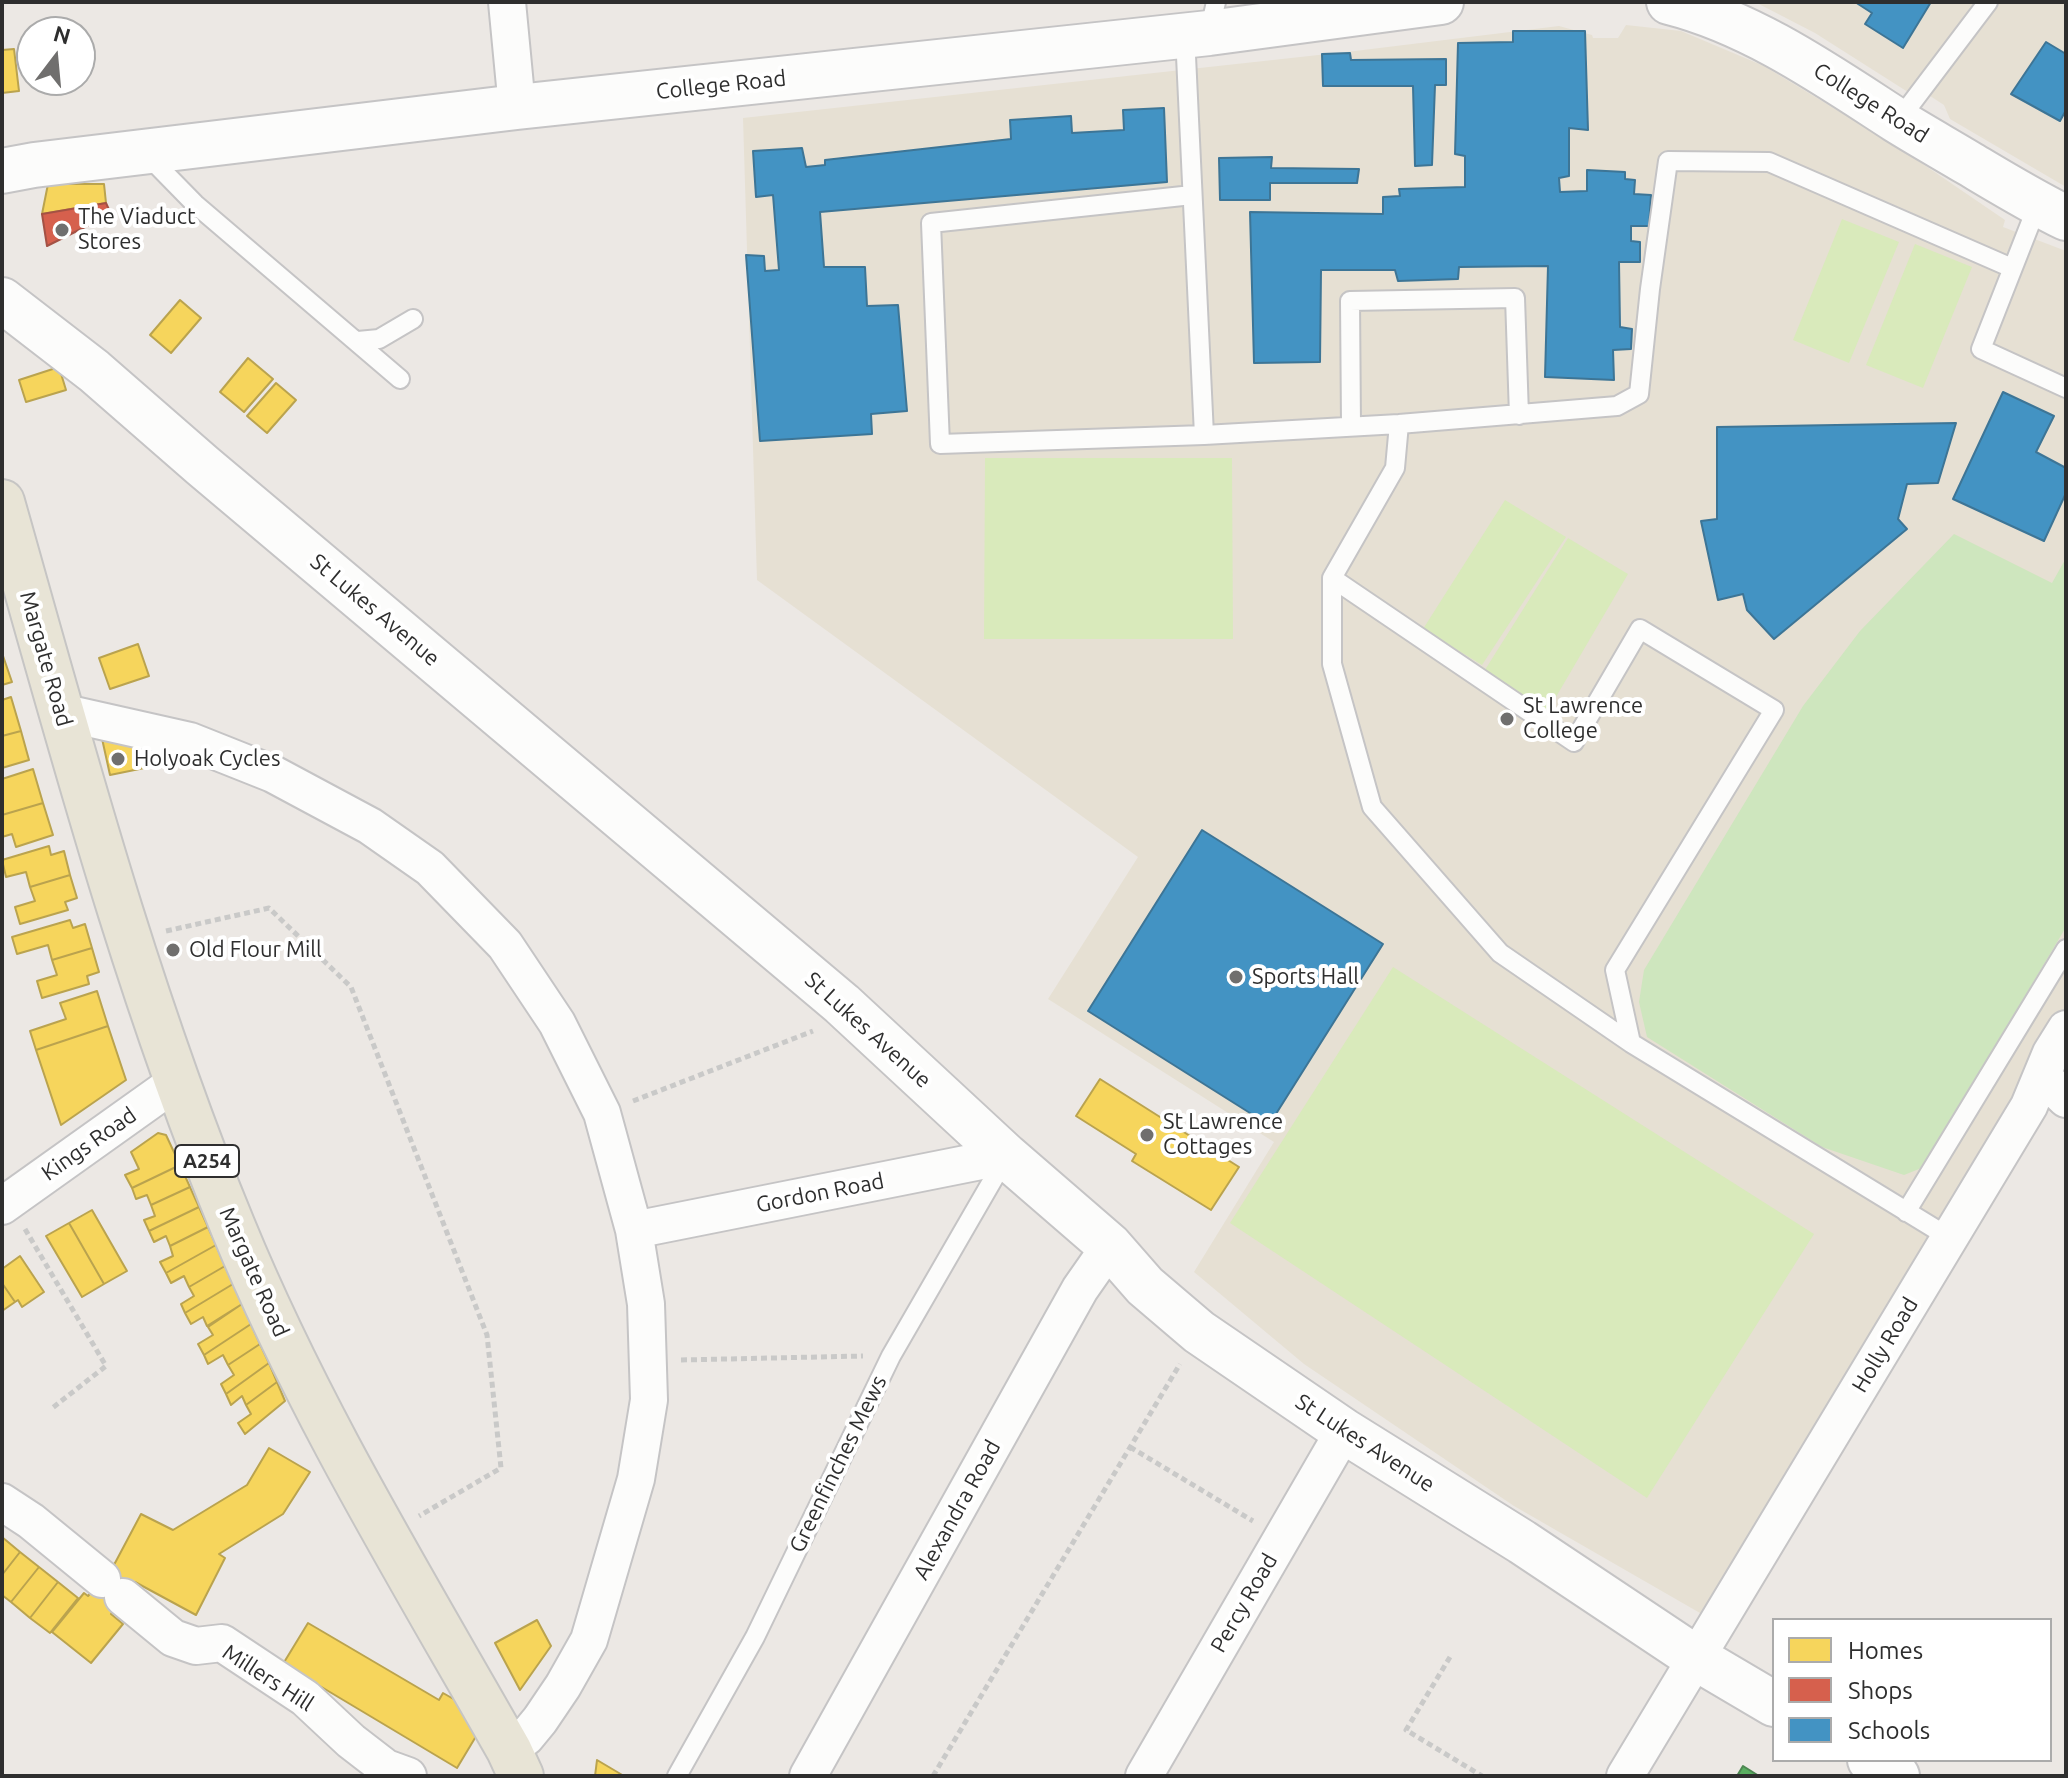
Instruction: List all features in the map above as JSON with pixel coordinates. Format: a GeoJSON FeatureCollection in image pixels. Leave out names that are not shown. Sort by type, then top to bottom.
{"type":"FeatureCollection","features":[{"type":"Feature","properties":{"kind":"main road","name":"Margate Road"},"geometry":{"type":"LineString","coordinates":[[2,502],[128,940],[176,1082],[234,1229],[290,1356],[515,1763]]}},
{"type":"Feature","properties":{"kind":"street"},"geometry":{"type":"LineString","coordinates":[[507,2],[517,107]]}},
{"type":"Feature","properties":{"kind":"street","name":"College Road"},"geometry":{"type":"LineString","coordinates":[[2,171],[1203,23],[1441,2]]}},
{"type":"Feature","properties":{"kind":"street","name":"College Road"},"geometry":{"type":"LineString","coordinates":[[1669,2],[1743,28],[2052,211]]}},
{"type":"Feature","properties":{"kind":"street","name":"St Lukes Avenue"},"geometry":{"type":"LineString","coordinates":[[2,300],[94,371],[842,1004],[1006,1156],[1110,1246],[1145,1286],[1199,1332],[1344,1431],[1522,1542],[1696,1658],[1772,1703]]}},
{"type":"Feature","properties":{"kind":"street"},"geometry":{"type":"LineString","coordinates":[[61,712],[190,741],[273,774],[370,826],[430,868],[505,945],[557,1023],[602,1113],[634,1230],[646,1304],[649,1400],[636,1479],[589,1640],[563,1686],[526,1737],[515,1763]]}},
{"type":"Feature","properties":{"kind":"street","name":"Holly Road"},"geometry":{"type":"LineString","coordinates":[[1625,1776],[2029,1106],[2054,1088],[2051,1053],[2066,1029]]}},
{"type":"Feature","properties":{"kind":"street","name":"Kings Road"},"geometry":{"type":"LineString","coordinates":[[4,1204],[176,1082]]}},
{"type":"Feature","properties":{"kind":"street","name":"Gordon Road"},"geometry":{"type":"LineString","coordinates":[[634,1230],[1006,1156]]}},
{"type":"Feature","properties":{"kind":"street","name":"Alexandra Road"},"geometry":{"type":"LineString","coordinates":[[808,1776],[1080,1289],[1110,1246]]}},
{"type":"Feature","properties":{"kind":"street","name":"Percy Road"},"geometry":{"type":"LineString","coordinates":[[1144,1776],[1344,1431]]}},
{"type":"Feature","properties":{"kind":"street","name":"Millers Hill"},"geometry":{"type":"LineString","coordinates":[[2,1502],[31,1521],[173,1638],[196,1646],[222,1643],[305,1698],[351,1741],[386,1768],[408,1776]]}},
{"type":"Feature","properties":{"kind":"street"},"geometry":{"type":"LineString","coordinates":[[1873,1762],[1897,1776]]}},
{"type":"Feature","properties":{"kind":"lane"},"geometry":{"type":"LineString","coordinates":[[1898,121],[1988,2]]}},
{"type":"Feature","properties":{"kind":"lane"},"geometry":{"type":"LineString","coordinates":[[1203,23],[1192,195],[1204,435]]}},
{"type":"Feature","properties":{"kind":"lane"},"geometry":{"type":"LineString","coordinates":[[146,153],[195,204],[400,379]]}},
{"type":"Feature","properties":{"kind":"lane"},"geometry":{"type":"LineString","coordinates":[[1192,195],[931,223],[940,444],[1204,435],[1399,424],[1617,406],[1639,394],[1668,161],[1769,162],[2012,268]]}},
{"type":"Feature","properties":{"kind":"lane"},"geometry":{"type":"LineString","coordinates":[[2052,211],[2012,268],[1981,349],[2066,388]]}},
{"type":"Feature","properties":{"kind":"lane"},"geometry":{"type":"LineString","coordinates":[[1351,425],[1350,301],[1515,298],[1519,415]]}},
{"type":"Feature","properties":{"kind":"lane"},"geometry":{"type":"LineString","coordinates":[[358,341],[379,339],[413,319]]}},
{"type":"Feature","properties":{"kind":"lane"},"geometry":{"type":"LineString","coordinates":[[1399,424],[1395,468],[1332,578],[1332,664],[1372,807],[1500,953],[1631,1043],[1950,1238]]}},
{"type":"Feature","properties":{"kind":"lane"},"geometry":{"type":"LineString","coordinates":[[1332,578],[1574,742],[1640,629],[1774,710],[1615,970],[1631,1043]]}},
{"type":"Feature","properties":{"kind":"lane"},"geometry":{"type":"LineString","coordinates":[[1906,1212],[2066,949]]}},
{"type":"Feature","properties":{"kind":"lane","name":"Greenfinches Mews"},"geometry":{"type":"LineString","coordinates":[[677,1776],[755,1637],[891,1356],[1006,1156]]}},
{"type":"Feature","properties":{"kind":"path"},"geometry":{"type":"LineString","coordinates":[[128,940],[269,908],[351,987],[487,1335],[501,1468],[387,1535]]}},
{"type":"Feature","properties":{"kind":"path"},"geometry":{"type":"LineString","coordinates":[[602,1113],[817,1029],[842,1004]]}},
{"type":"Feature","properties":{"kind":"path"},"geometry":{"type":"LineString","coordinates":[[4,1204],[24,1227],[106,1366],[51,1409]]}},
{"type":"Feature","properties":{"kind":"path"},"geometry":{"type":"LineString","coordinates":[[933,1776],[1199,1332]]}},
{"type":"Feature","properties":{"kind":"path"},"geometry":{"type":"LineString","coordinates":[[648,1361],[891,1356]]}},
{"type":"Feature","properties":{"kind":"path"},"geometry":{"type":"LineString","coordinates":[[1130,1447],[1282,1538]]}},
{"type":"Feature","properties":{"kind":"path"},"geometry":{"type":"LineString","coordinates":[[1450,1657],[1406,1730],[1482,1776]]}},
{"type":"Feature","properties":{"kind":"shaded area"},"geometry":{"type":"Polygon","coordinates":[[[1755,2],[2066,2],[2066,187],[1950,119],[1944,105],[1927,94],[1911,94],[1815,33],[1755,2]]]}},
{"type":"Feature","properties":{"kind":"shaded area","name":"St Lawrence College"},"geometry":{"type":"Polygon","coordinates":[[[1626,25],[1681,31],[1764,66],[1895,145],[2005,220],[2003,227],[2066,251],[2066,1010],[1705,1612],[1700,1613],[1514,1506],[1304,1364],[1194,1272],[1274,1142],[1048,999],[1138,857],[757,580],[743,118],[1559,26],[1592,35],[1593,38],[1618,38],[1626,25]]]}},
{"type":"Feature","properties":{"kind":"green space"},"geometry":{"type":"Polygon","coordinates":[[[1842,219],[1899,242],[1849,363],[1793,340],[1842,219]]]}},
{"type":"Feature","properties":{"kind":"green space"},"geometry":{"type":"Polygon","coordinates":[[[1915,244],[1972,267],[1923,388],[1866,365],[1915,244]]]}},
{"type":"Feature","properties":{"kind":"green space"},"geometry":{"type":"Polygon","coordinates":[[[985,458],[1232,458],[1233,639],[984,639],[985,458]]]}},
{"type":"Feature","properties":{"kind":"green space"},"geometry":{"type":"Polygon","coordinates":[[[1505,500],[1566,537],[1482,665],[1423,629],[1505,500]]]}},
{"type":"Feature","properties":{"kind":"green space"},"geometry":{"type":"Polygon","coordinates":[[[1954,534],[2052,583],[2066,558],[2066,927],[1930,1156],[1919,1169],[1904,1175],[1822,1147],[1647,1037],[1639,1002],[1644,970],[1803,706],[1860,631],[1954,534]]]}},
{"type":"Feature","properties":{"kind":"green space"},"geometry":{"type":"Polygon","coordinates":[[[1568,538],[1628,574],[1546,714],[1483,673],[1568,538]]]}},
{"type":"Feature","properties":{"kind":"green space"},"geometry":{"type":"Polygon","coordinates":[[[1393,967],[1814,1234],[1647,1498],[1230,1223],[1393,967]]]}},
{"type":"Feature","properties":{"kind":"building: Homes"},"geometry":{"type":"Polygon","coordinates":[[[14,49],[16,91],[2,93],[2,50],[14,49]]]}},
{"type":"Feature","properties":{"kind":"building: Homes"},"geometry":{"type":"Polygon","coordinates":[[[48,184],[104,184],[106,203],[42,214],[48,184]]]}},
{"type":"Feature","properties":{"kind":"building: Homes"},"geometry":{"type":"Polygon","coordinates":[[[180,300],[201,318],[171,353],[150,335],[180,300]]]}},
{"type":"Feature","properties":{"kind":"building: Homes"},"geometry":{"type":"Polygon","coordinates":[[[248,358],[273,379],[244,412],[220,392],[248,358]]]}},
{"type":"Feature","properties":{"kind":"building: Homes"},"geometry":{"type":"Polygon","coordinates":[[[59,367],[66,390],[26,402],[19,380],[59,367]]]}},
{"type":"Feature","properties":{"kind":"building: Homes"},"geometry":{"type":"Polygon","coordinates":[[[276,383],[296,400],[267,433],[247,416],[276,383]]]}},
{"type":"Feature","properties":{"kind":"building: Homes"},"geometry":{"type":"Polygon","coordinates":[[[138,644],[149,676],[110,689],[99,658],[138,644]]]}},
{"type":"Feature","properties":{"kind":"building: Homes"},"geometry":{"type":"Polygon","coordinates":[[[2,653],[12,682],[2,685],[2,653]]]}},
{"type":"Feature","properties":{"kind":"building: Homes"},"geometry":{"type":"Polygon","coordinates":[[[11,697],[21,731],[2,736],[2,700],[11,697]]]}},
{"type":"Feature","properties":{"kind":"building: Homes"},"geometry":{"type":"Polygon","coordinates":[[[21,731],[29,760],[2,768],[2,736],[21,731]]]}},
{"type":"Feature","properties":{"kind":"building: Homes"},"geometry":{"type":"Polygon","coordinates":[[[101,734],[161,748],[164,764],[110,775],[101,734]]]}},
{"type":"Feature","properties":{"kind":"building: Homes"},"geometry":{"type":"Polygon","coordinates":[[[33,769],[43,803],[2,815],[2,779],[33,769]]]}},
{"type":"Feature","properties":{"kind":"building: Homes"},"geometry":{"type":"Polygon","coordinates":[[[43,803],[53,835],[16,847],[12,834],[2,837],[2,815],[43,803]]]}},
{"type":"Feature","properties":{"kind":"building: Homes"},"geometry":{"type":"Polygon","coordinates":[[[49,846],[51,855],[64,851],[70,875],[30,887],[26,872],[6,877],[2,860],[49,846]]]}},
{"type":"Feature","properties":{"kind":"building: Homes"},"geometry":{"type":"Polygon","coordinates":[[[70,875],[77,898],[65,902],[68,910],[20,924],[15,907],[35,901],[30,887],[70,875]]]}},
{"type":"Feature","properties":{"kind":"building: Homes"},"geometry":{"type":"Polygon","coordinates":[[[70,920],[73,928],[85,924],[92,948],[52,960],[48,945],[17,954],[12,937],[70,920]]]}},
{"type":"Feature","properties":{"kind":"building: Homes"},"geometry":{"type":"Polygon","coordinates":[[[92,948],[99,972],[87,976],[89,984],[42,998],[37,981],[57,975],[52,960],[92,948]]]}},
{"type":"Feature","properties":{"kind":"building: Homes"},"geometry":{"type":"Polygon","coordinates":[[[97,991],[108,1026],[36,1050],[30,1031],[66,1019],[60,1003],[97,991]]]}},
{"type":"Feature","properties":{"kind":"building: Homes"},"geometry":{"type":"Polygon","coordinates":[[[108,1026],[126,1080],[61,1125],[36,1050],[108,1026]]]}},
{"type":"Feature","properties":{"kind":"building: Homes","name":"St Lawrence Cottages"},"geometry":{"type":"Polygon","coordinates":[[[1100,1079],[1239,1167],[1211,1210],[1132,1161],[1136,1154],[1076,1116],[1100,1079]]]}},
{"type":"Feature","properties":{"kind":"building: Homes"},"geometry":{"type":"Polygon","coordinates":[[[158,1133],[166,1135],[180,1165],[132,1188],[125,1175],[139,1169],[131,1152],[158,1133]]]}},
{"type":"Feature","properties":{"kind":"building: Homes"},"geometry":{"type":"Polygon","coordinates":[[[180,1165],[190,1187],[151,1205],[147,1195],[136,1199],[132,1188],[180,1165]]]}},
{"type":"Feature","properties":{"kind":"building: Homes"},"geometry":{"type":"Polygon","coordinates":[[[190,1187],[199,1207],[149,1231],[144,1220],[155,1216],[151,1205],[190,1187]]]}},
{"type":"Feature","properties":{"kind":"building: Homes"},"geometry":{"type":"Polygon","coordinates":[[[199,1207],[208,1227],[170,1246],[166,1236],[154,1242],[149,1231],[199,1207]]]}},
{"type":"Feature","properties":{"kind":"building: Homes"},"geometry":{"type":"Polygon","coordinates":[[[92,1210],[127,1271],[104,1284],[69,1223],[92,1210]]]}},
{"type":"Feature","properties":{"kind":"building: Homes"},"geometry":{"type":"Polygon","coordinates":[[[69,1223],[104,1284],[82,1297],[46,1236],[69,1223]]]}},
{"type":"Feature","properties":{"kind":"building: Homes"},"geometry":{"type":"Polygon","coordinates":[[[208,1227],[216,1245],[166,1273],[160,1262],[173,1256],[170,1246],[208,1227]]]}},
{"type":"Feature","properties":{"kind":"building: Homes"},"geometry":{"type":"Polygon","coordinates":[[[216,1245],[225,1266],[189,1287],[184,1276],[171,1283],[166,1273],[216,1245]]]}},
{"type":"Feature","properties":{"kind":"building: Homes"},"geometry":{"type":"Polygon","coordinates":[[[20,1256],[44,1292],[22,1307],[2,1283],[2,1269],[20,1256]]]}},
{"type":"Feature","properties":{"kind":"building: Homes"},"geometry":{"type":"Polygon","coordinates":[[[225,1266],[233,1284],[185,1313],[181,1304],[194,1296],[189,1287],[225,1266]]]}},
{"type":"Feature","properties":{"kind":"building: Homes"},"geometry":{"type":"Polygon","coordinates":[[[2,1283],[15,1302],[2,1311],[2,1283]]]}},
{"type":"Feature","properties":{"kind":"building: Homes"},"geometry":{"type":"Polygon","coordinates":[[[233,1284],[242,1304],[207,1326],[203,1317],[191,1324],[185,1313],[233,1284]]]}},
{"type":"Feature","properties":{"kind":"building: Homes"},"geometry":{"type":"Polygon","coordinates":[[[242,1304],[251,1324],[204,1355],[198,1344],[213,1335],[208,1327],[242,1304]]]}},
{"type":"Feature","properties":{"kind":"building: Homes"},"geometry":{"type":"Polygon","coordinates":[[[251,1324],[260,1344],[228,1365],[223,1355],[208,1364],[204,1355],[251,1324]]]}},
{"type":"Feature","properties":{"kind":"building: Homes"},"geometry":{"type":"Polygon","coordinates":[[[260,1344],[269,1363],[226,1394],[221,1384],[234,1375],[228,1365],[260,1344]]]}},
{"type":"Feature","properties":{"kind":"building: Homes"},"geometry":{"type":"Polygon","coordinates":[[[269,1363],[277,1382],[246,1405],[242,1396],[231,1405],[226,1394],[269,1363]]]}},
{"type":"Feature","properties":{"kind":"building: Homes"},"geometry":{"type":"Polygon","coordinates":[[[277,1382],[285,1401],[245,1434],[238,1423],[251,1414],[246,1405],[277,1382]]]}},
{"type":"Feature","properties":{"kind":"building: Homes"},"geometry":{"type":"Polygon","coordinates":[[[269,1448],[310,1472],[283,1514],[219,1554],[225,1558],[196,1615],[135,1582],[111,1614],[123,1624],[91,1663],[52,1632],[84,1593],[88,1596],[115,1563],[141,1514],[173,1530],[247,1485],[269,1448]]]}},
{"type":"Feature","properties":{"kind":"building: Homes"},"geometry":{"type":"Polygon","coordinates":[[[2,1537],[20,1552],[2,1575],[2,1537]]]}},
{"type":"Feature","properties":{"kind":"building: Homes"},"geometry":{"type":"Polygon","coordinates":[[[20,1552],[39,1567],[11,1602],[2,1595],[2,1575],[20,1552]]]}},
{"type":"Feature","properties":{"kind":"building: Homes"},"geometry":{"type":"Polygon","coordinates":[[[39,1567],[58,1582],[30,1618],[11,1602],[39,1567]]]}},
{"type":"Feature","properties":{"kind":"building: Homes"},"geometry":{"type":"Polygon","coordinates":[[[58,1582],[78,1598],[50,1633],[30,1618],[58,1582]]]}},
{"type":"Feature","properties":{"kind":"building: Homes"},"geometry":{"type":"Polygon","coordinates":[[[537,1620],[551,1646],[520,1690],[495,1643],[537,1620]]]}},
{"type":"Feature","properties":{"kind":"building: Homes"},"geometry":{"type":"Polygon","coordinates":[[[308,1623],[439,1700],[443,1693],[487,1718],[457,1768],[283,1664],[308,1623]]]}},
{"type":"Feature","properties":{"kind":"building: Homes"},"geometry":{"type":"Polygon","coordinates":[[[597,1760],[624,1776],[595,1776],[597,1760]]]}},
{"type":"Feature","properties":{"kind":"building: Shops","name":"The Viaduct Stores"},"geometry":{"type":"Polygon","coordinates":[[[106,203],[111,214],[47,246],[42,214],[106,203]]]}},
{"type":"Feature","properties":{"kind":"building: Schools"},"geometry":{"type":"Polygon","coordinates":[[[1855,2],[1931,2],[1903,48],[1865,24],[1872,13],[1855,2]]]}},
{"type":"Feature","properties":{"kind":"building: Schools"},"geometry":{"type":"Polygon","coordinates":[[[1513,31],[1585,31],[1588,130],[1569,128],[1569,176],[1559,178],[1560,192],[1587,191],[1587,170],[1625,172],[1625,179],[1635,180],[1634,194],[1651,195],[1649,226],[1631,226],[1631,241],[1640,242],[1640,262],[1619,262],[1620,327],[1632,329],[1631,349],[1613,350],[1614,380],[1545,377],[1548,266],[1459,267],[1458,279],[1398,281],[1395,270],[1321,270],[1320,362],[1254,363],[1250,212],[1383,214],[1383,197],[1400,196],[1399,189],[1465,187],[1465,156],[1455,154],[1458,43],[1513,42],[1513,31]]]}},
{"type":"Feature","properties":{"kind":"building: Schools"},"geometry":{"type":"Polygon","coordinates":[[[2046,42],[2066,54],[2066,110],[2060,121],[2011,94],[2046,42]]]}},
{"type":"Feature","properties":{"kind":"building: Schools"},"geometry":{"type":"Polygon","coordinates":[[[1350,53],[1351,60],[1446,59],[1446,85],[1435,85],[1432,165],[1415,166],[1413,86],[1323,86],[1322,54],[1350,53]]]}},
{"type":"Feature","properties":{"kind":"building: Schools"},"geometry":{"type":"Polygon","coordinates":[[[1164,108],[1167,182],[820,212],[824,267],[865,267],[867,306],[898,305],[907,411],[871,414],[872,434],[760,441],[746,255],[764,256],[765,271],[779,270],[773,195],[756,197],[753,151],[802,148],[806,167],[825,165],[825,160],[1011,139],[1010,120],[1071,116],[1072,133],[1124,130],[1123,110],[1164,108]]]}},
{"type":"Feature","properties":{"kind":"building: Schools"},"geometry":{"type":"Polygon","coordinates":[[[1272,157],[1271,168],[1359,169],[1357,183],[1270,183],[1270,200],[1220,200],[1219,158],[1272,157]]]}},
{"type":"Feature","properties":{"kind":"building: Schools"},"geometry":{"type":"Polygon","coordinates":[[[2003,392],[2054,416],[2036,452],[2066,468],[2066,493],[2044,541],[1953,499],[2003,392]]]}},
{"type":"Feature","properties":{"kind":"building: Schools"},"geometry":{"type":"Polygon","coordinates":[[[1956,423],[1938,483],[1907,484],[1898,519],[1907,529],[1774,639],[1747,610],[1743,594],[1718,600],[1701,521],[1717,519],[1717,427],[1956,423]]]}},
{"type":"Feature","properties":{"kind":"building: Schools","name":"Sports Hall"},"geometry":{"type":"Polygon","coordinates":[[[1202,830],[1383,944],[1269,1125],[1088,1011],[1202,830]]]}},
{"type":"Feature","properties":{"kind":"building: Public"},"geometry":{"type":"Polygon","coordinates":[[[1743,1766],[1759,1776],[1737,1776],[1743,1766]]]}},
{"type":"Feature","properties":{"kind":"place","name":"The Viaduct Stores"},"geometry":{"type":"Point","coordinates":[62,230]}},
{"type":"Feature","properties":{"kind":"place","name":"St Lawrence College"},"geometry":{"type":"Point","coordinates":[1507,719]}},
{"type":"Feature","properties":{"kind":"place","name":"Holyoak Cycles"},"geometry":{"type":"Point","coordinates":[118,759]}},
{"type":"Feature","properties":{"kind":"place","name":"Old Flour Mill"},"geometry":{"type":"Point","coordinates":[173,950]}},
{"type":"Feature","properties":{"kind":"place","name":"Sports Hall"},"geometry":{"type":"Point","coordinates":[1236,977]}},
{"type":"Feature","properties":{"kind":"place","name":"St Lawrence Cottages"},"geometry":{"type":"Point","coordinates":[1147,1135]}}]}
